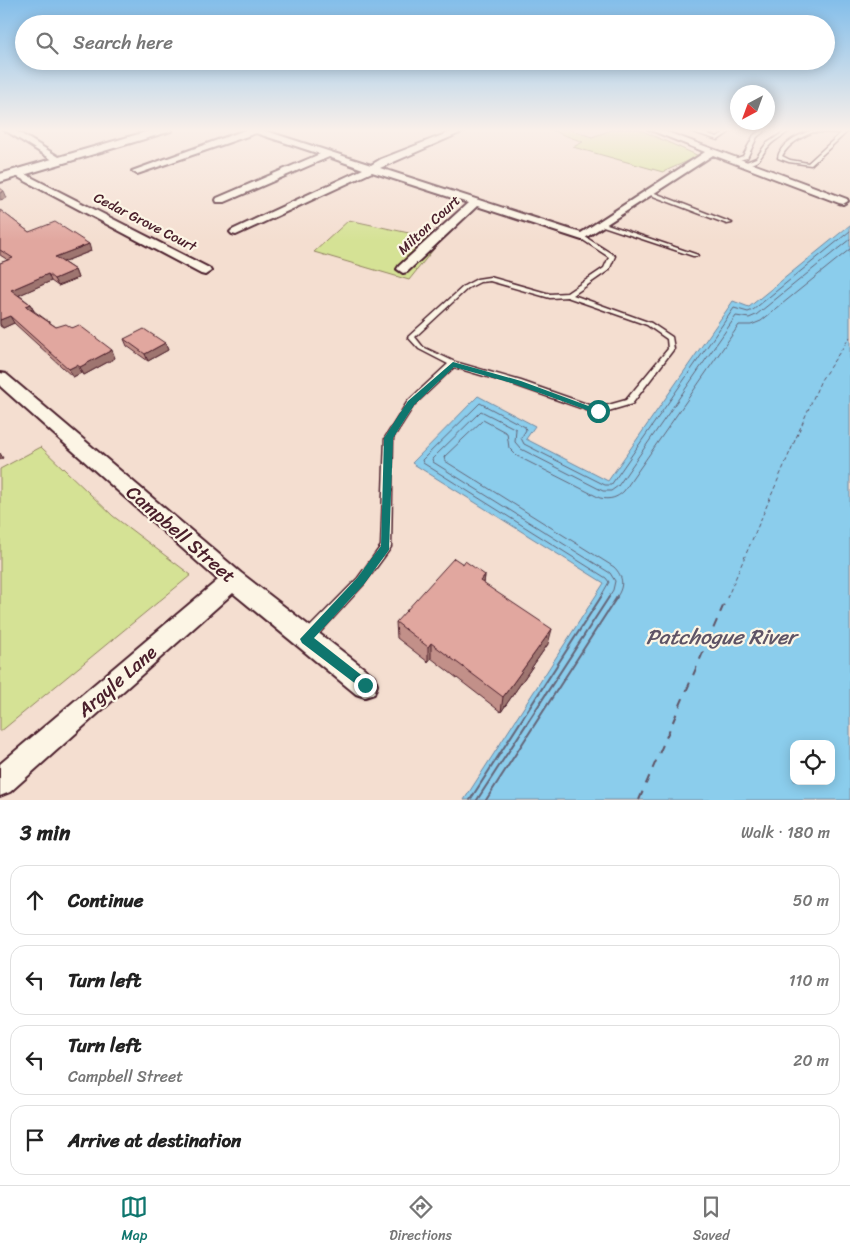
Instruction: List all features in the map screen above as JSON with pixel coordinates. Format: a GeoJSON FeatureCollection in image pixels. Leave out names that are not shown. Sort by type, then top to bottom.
{"type":"FeatureCollection","features":[{"type":"Feature","properties":{"kind":"street"},"geometry":{"type":"LineString","coordinates":[[0,178],[39,166]]}},
{"type":"Feature","properties":{"kind":"street"},"geometry":{"type":"LineString","coordinates":[[137,170],[147,166]]}},
{"type":"Feature","properties":{"kind":"street"},"geometry":{"type":"LineString","coordinates":[[221,200],[299,166]]}},
{"type":"Feature","properties":{"kind":"street"},"geometry":{"type":"LineString","coordinates":[[367,166],[582,237],[691,166]]}},
{"type":"Feature","properties":{"kind":"street"},"geometry":{"type":"LineString","coordinates":[[236,232],[375,166]]}},
{"type":"Feature","properties":{"kind":"street"},"geometry":{"type":"LineString","coordinates":[[752,166],[843,201]]}},
{"type":"Feature","properties":{"kind":"street","name":"Cedar Grove Court"},"geometry":{"type":"LineString","coordinates":[[17,173],[205,270]]}},
{"type":"Feature","properties":{"kind":"street","name":"Milton Court"},"geometry":{"type":"LineString","coordinates":[[403,270],[475,202]]}},
{"type":"Feature","properties":{"kind":"street","name":"Campbell Street"},"geometry":{"type":"LineString","coordinates":[[0,378],[233,580],[365,685]]}},
{"type":"Feature","properties":{"kind":"street","name":"Argyle Lane"},"geometry":{"type":"LineString","coordinates":[[0,782],[233,580]]}},
{"type":"Feature","properties":{"kind":"lane"},"geometry":{"type":"LineString","coordinates":[[650,193],[729,223]]}},
{"type":"Feature","properties":{"kind":"lane"},"geometry":{"type":"LineString","coordinates":[[602,224],[695,255]]}},
{"type":"Feature","properties":{"kind":"lane"},"geometry":{"type":"LineString","coordinates":[[568,295],[607,269],[612,256],[582,237]]}},
{"type":"Feature","properties":{"kind":"lane"},"geometry":{"type":"LineString","coordinates":[[490,279],[550,296],[568,295],[649,324],[670,338],[671,349],[629,402],[598,411],[518,383],[453,364],[421,348],[411,337],[466,286],[479,280],[490,279]]}},
{"type":"Feature","properties":{"kind":"lane"},"geometry":{"type":"LineString","coordinates":[[306,639],[361,581],[386,547],[389,438],[411,403],[453,364]]}},
{"type":"Feature","properties":{"kind":"green space"},"geometry":{"type":"Polygon","coordinates":[[[643,166],[676,166],[663,172],[643,166]]]}},
{"type":"Feature","properties":{"kind":"green space"},"geometry":{"type":"Polygon","coordinates":[[[349,220],[441,240],[409,280],[314,252],[349,220]]]}},
{"type":"Feature","properties":{"kind":"green space"},"geometry":{"type":"Polygon","coordinates":[[[41,447],[113,516],[191,575],[0,732],[0,469],[41,447]]]}},
{"type":"Feature","properties":{"kind":"water","name":"Patchogue River"},"geometry":{"type":"Polygon","coordinates":[[[850,225],[850,800],[464,800],[604,583],[412,463],[478,396],[535,426],[526,439],[608,481],[733,301],[749,307],[850,225]]]}},
{"type":"Feature","properties":{"kind":"building"},"geometry":{"type":"Polygon","coordinates":[[[0,210],[29,232],[55,222],[89,244],[55,257],[75,270],[54,279],[48,274],[11,290],[30,304],[25,306],[56,327],[66,324],[72,328],[79,325],[112,350],[80,367],[77,365],[69,369],[10,316],[0,320],[0,263],[13,258],[0,250],[0,210]]]}},
{"type":"Feature","properties":{"kind":"building"},"geometry":{"type":"Polygon","coordinates":[[[144,329],[165,343],[145,354],[124,339],[144,329]]]}},
{"type":"Feature","properties":{"kind":"building"},"geometry":{"type":"Polygon","coordinates":[[[454,558],[463,564],[465,561],[485,575],[480,581],[552,629],[503,697],[431,643],[428,647],[396,622],[454,558]]]}},
{"type":"Feature","properties":{"kind":"ferry route"},"geometry":{"type":"LineString","coordinates":[[727,598],[821,380],[850,337]]}},
{"type":"Feature","properties":{"kind":"ferry route"},"geometry":{"type":"LineString","coordinates":[[639,800],[727,597]]}},
{"type":"Feature","properties":{"kind":"route"},"geometry":{"type":"LineString","coordinates":[[365,685],[306,639],[361,581],[386,547],[389,438],[411,403],[453,364],[518,383],[598,411]]}}]}
